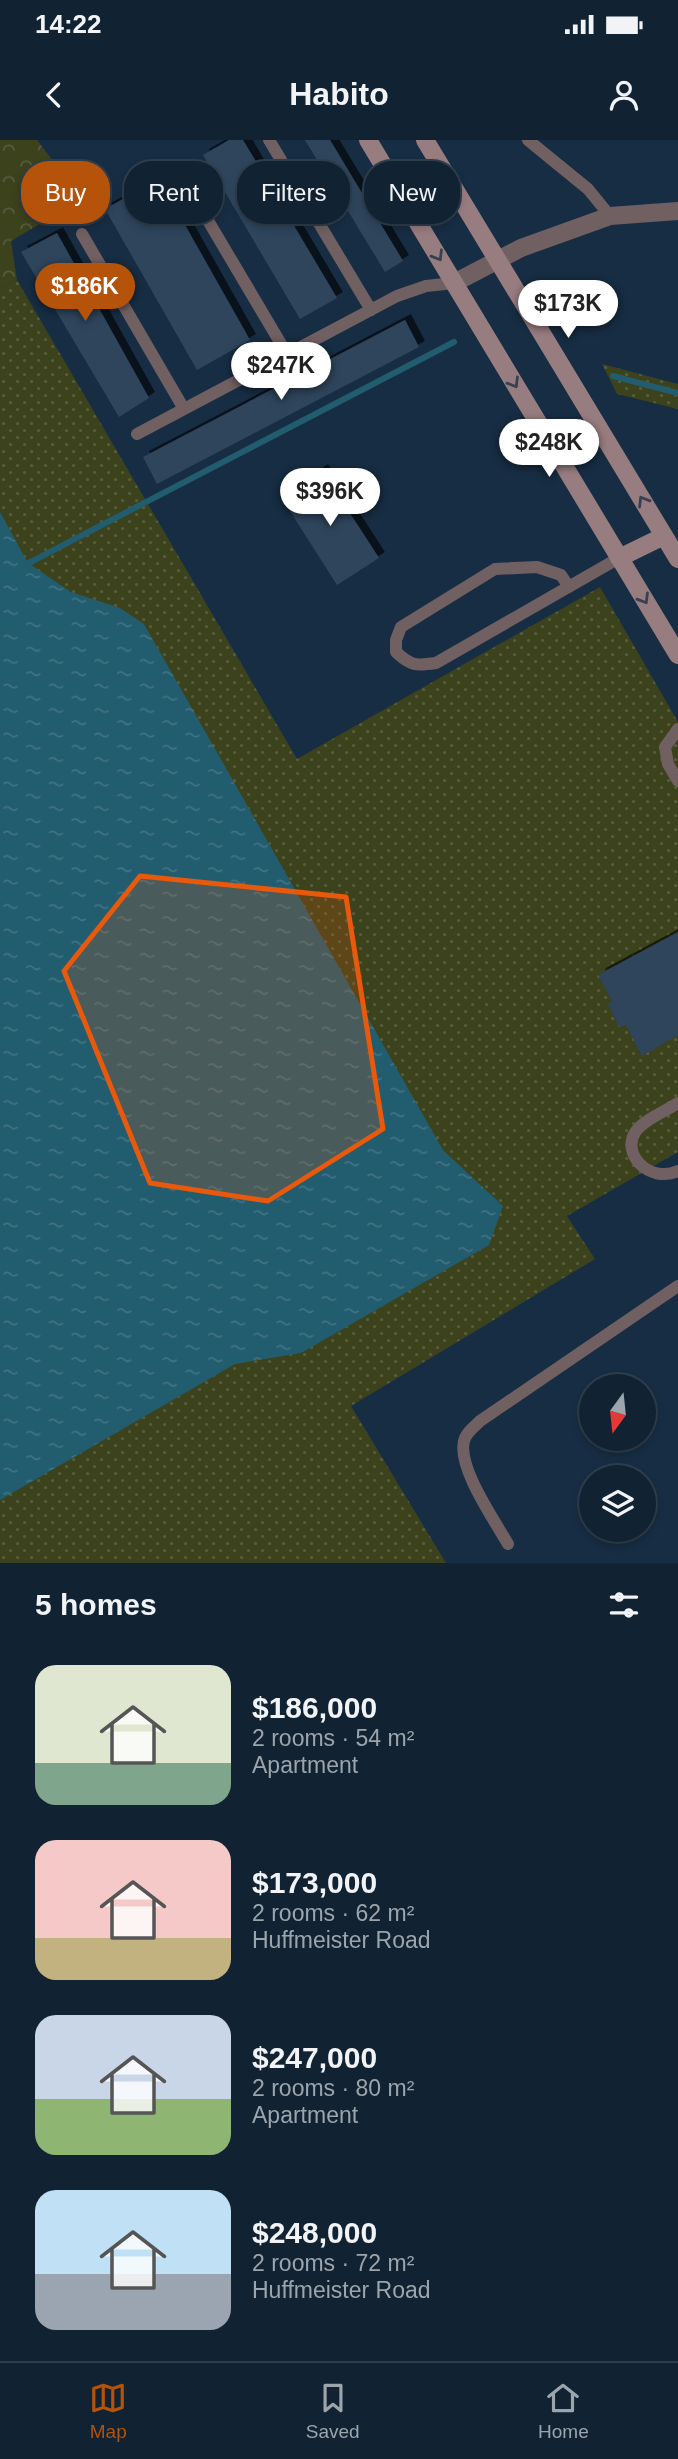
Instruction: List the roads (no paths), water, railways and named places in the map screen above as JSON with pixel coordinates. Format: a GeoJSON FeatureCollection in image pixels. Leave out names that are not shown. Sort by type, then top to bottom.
{"type":"FeatureCollection","features":[{"type":"Feature","properties":{"kind":"main road"},"geometry":{"type":"LineString","coordinates":[[368,140],[678,655]]}},
{"type":"Feature","properties":{"kind":"main road"},"geometry":{"type":"LineString","coordinates":[[425,140],[678,559]]}},
{"type":"Feature","properties":{"kind":"main road"},"geometry":{"type":"LineString","coordinates":[[619,558],[664,536]]}},
{"type":"Feature","properties":{"kind":"street"},"geometry":{"type":"LineString","coordinates":[[454,283],[521,248],[610,216],[678,211]]}},
{"type":"Feature","properties":{"kind":"lane"},"geometry":{"type":"LineString","coordinates":[[269,140],[371,310]]}},
{"type":"Feature","properties":{"kind":"lane"},"geometry":{"type":"LineString","coordinates":[[528,140],[588,189],[610,216]]}},
{"type":"Feature","properties":{"kind":"lane"},"geometry":{"type":"LineString","coordinates":[[210,224],[287,354]]}},
{"type":"Feature","properties":{"kind":"lane"},"geometry":{"type":"LineString","coordinates":[[82,234],[184,409]]}},
{"type":"Feature","properties":{"kind":"lane"},"geometry":{"type":"LineString","coordinates":[[137,434],[397,296],[426,286],[454,283]]}},
{"type":"Feature","properties":{"kind":"lane"},"geometry":{"type":"LineString","coordinates":[[569,587],[561,575],[537,567],[495,569],[401,627],[396,640],[396,652],[416,666],[436,663],[569,587],[619,558]]}},
{"type":"Feature","properties":{"kind":"lane"},"geometry":{"type":"LineString","coordinates":[[678,729],[665,747],[668,764],[678,782]]}},
{"type":"Feature","properties":{"kind":"lane"},"geometry":{"type":"LineString","coordinates":[[678,1103],[637,1129],[633,1140],[635,1155],[648,1172],[663,1175],[678,1171]]}},
{"type":"Feature","properties":{"kind":"lane"},"geometry":{"type":"LineString","coordinates":[[508,1544],[469,1472],[463,1445],[470,1431],[480,1421],[678,1286]]}},
{"type":"Feature","properties":{"kind":"water"},"geometry":{"type":"Polygon","coordinates":[[[0,512],[28,563],[71,592],[120,608],[144,624],[443,1150],[503,1206],[489,1245],[301,1353],[235,1364],[0,1500],[0,512]]]}},
{"type":"Feature","properties":{"kind":"waterway"},"geometry":{"type":"LineString","coordinates":[[21,567],[454,342]]}},
{"type":"Feature","properties":{"kind":"waterway"},"geometry":{"type":"LineString","coordinates":[[613,376],[678,393]]}}]}
